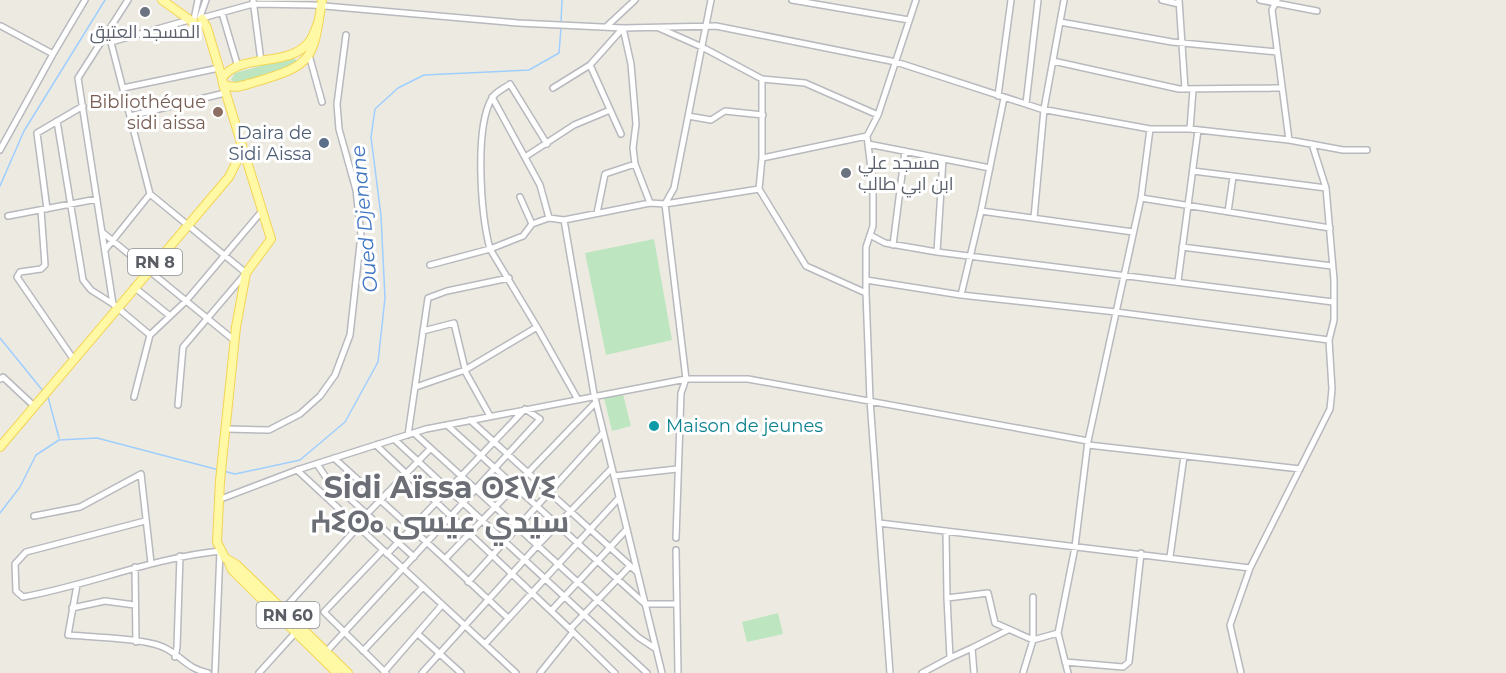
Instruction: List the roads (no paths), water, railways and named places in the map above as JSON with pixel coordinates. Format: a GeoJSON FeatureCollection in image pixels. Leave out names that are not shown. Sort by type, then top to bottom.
{"type":"FeatureCollection","features":[{"type":"Feature","properties":{"kind":"main road"},"geometry":{"type":"LineString","coordinates":[[162,0],[195,18],[208,35],[271,239],[246,273],[218,500],[216,538],[220,551]]}},
{"type":"Feature","properties":{"kind":"main road"},"geometry":{"type":"LineString","coordinates":[[223,85],[238,86],[297,69],[309,55],[322,3]]}},
{"type":"Feature","properties":{"kind":"main road"},"geometry":{"type":"LineString","coordinates":[[214,53],[222,66],[235,68],[293,54],[310,42],[319,20]]}},
{"type":"Feature","properties":{"kind":"main road"},"geometry":{"type":"LineString","coordinates":[[293,54],[300,59],[297,69]]}},
{"type":"Feature","properties":{"kind":"main road"},"geometry":{"type":"LineString","coordinates":[[223,85],[235,68]]}},
{"type":"Feature","properties":{"kind":"main road"},"geometry":{"type":"LineString","coordinates":[[229,106],[230,98],[238,86]]}},
{"type":"Feature","properties":{"kind":"main road","name":"RN 8"},"geometry":{"type":"LineString","coordinates":[[0,447],[235,167],[240,139]]}},
{"type":"Feature","properties":{"kind":"main road"},"geometry":{"type":"LineString","coordinates":[[236,340],[254,261]]}},
{"type":"Feature","properties":{"kind":"main road","name":"RN 60"},"geometry":{"type":"LineString","coordinates":[[220,551],[348,673]]}},
{"type":"Feature","properties":{"kind":"main road","name":"RN 60"},"geometry":{"type":"LineString","coordinates":[[228,560],[231,570],[337,673]]}},
{"type":"Feature","properties":{"kind":"street"},"geometry":{"type":"LineString","coordinates":[[0,150],[85,0]]}},
{"type":"Feature","properties":{"kind":"street"},"geometry":{"type":"LineString","coordinates":[[116,306],[78,78],[128,0]]}},
{"type":"Feature","properties":{"kind":"street"},"geometry":{"type":"LineString","coordinates":[[195,18],[198,0]]}},
{"type":"Feature","properties":{"kind":"street"},"geometry":{"type":"LineString","coordinates":[[195,18],[206,0]]}},
{"type":"Feature","properties":{"kind":"street"},"geometry":{"type":"LineString","coordinates":[[606,27],[635,0]]}},
{"type":"Feature","properties":{"kind":"street"},"geometry":{"type":"LineString","coordinates":[[676,538],[681,393],[686,379],[665,204],[674,188],[711,0]]}},
{"type":"Feature","properties":{"kind":"street"},"geometry":{"type":"LineString","coordinates":[[792,0],[909,20]]}},
{"type":"Feature","properties":{"kind":"street"},"geometry":{"type":"LineString","coordinates":[[890,673],[870,400],[866,247],[873,225],[873,185],[867,136],[878,115],[916,0]]}},
{"type":"Feature","properties":{"kind":"street"},"geometry":{"type":"LineString","coordinates":[[961,295],[972,255],[990,168],[1001,97],[1011,0]]}},
{"type":"Feature","properties":{"kind":"street"},"geometry":{"type":"LineString","coordinates":[[1026,104],[1038,0]]}},
{"type":"Feature","properties":{"kind":"street"},"geometry":{"type":"LineString","coordinates":[[1034,218],[1044,109],[1064,0]]}},
{"type":"Feature","properties":{"kind":"street"},"geometry":{"type":"LineString","coordinates":[[1162,0],[1179,2],[1185,89]]}},
{"type":"Feature","properties":{"kind":"street"},"geometry":{"type":"LineString","coordinates":[[1260,0],[1275,1],[1317,11]]}},
{"type":"Feature","properties":{"kind":"street"},"geometry":{"type":"LineString","coordinates":[[1275,1],[1272,10],[1289,140]]}},
{"type":"Feature","properties":{"kind":"street"},"geometry":{"type":"LineString","coordinates":[[111,42],[195,18],[222,13],[253,2],[322,3],[543,24],[623,28],[706,26],[896,62],[1044,109],[1150,129],[1190,129],[1289,140],[1342,150],[1367,150]]}},
{"type":"Feature","properties":{"kind":"street"},"geometry":{"type":"LineString","coordinates":[[253,2],[261,62]]}},
{"type":"Feature","properties":{"kind":"street"},"geometry":{"type":"LineString","coordinates":[[222,13],[235,68]]}},
{"type":"Feature","properties":{"kind":"street"},"geometry":{"type":"LineString","coordinates":[[1060,22],[1181,43],[1277,52]]}},
{"type":"Feature","properties":{"kind":"street"},"geometry":{"type":"LineString","coordinates":[[1,26],[53,54]]}},
{"type":"Feature","properties":{"kind":"street"},"geometry":{"type":"LineString","coordinates":[[657,27],[702,47],[762,79],[805,83],[878,115]]}},
{"type":"Feature","properties":{"kind":"street"},"geometry":{"type":"LineString","coordinates":[[553,88],[590,65],[623,28]]}},
{"type":"Feature","properties":{"kind":"street"},"geometry":{"type":"LineString","coordinates":[[623,28],[631,64],[636,124],[633,147],[635,164],[650,203]]}},
{"type":"Feature","properties":{"kind":"street"},"geometry":{"type":"LineString","coordinates":[[108,30],[150,194],[246,273],[183,347],[178,405]]}},
{"type":"Feature","properties":{"kind":"street"},"geometry":{"type":"LineString","coordinates":[[227,429],[269,430],[300,414],[320,396],[335,375],[351,335],[361,235],[356,190],[339,129],[337,104],[346,36]]}},
{"type":"Feature","properties":{"kind":"street"},"geometry":{"type":"LineString","coordinates":[[309,55],[322,102]]}},
{"type":"Feature","properties":{"kind":"street"},"geometry":{"type":"LineString","coordinates":[[1053,61],[1193,90],[1282,88]]}},
{"type":"Feature","properties":{"kind":"street"},"geometry":{"type":"LineString","coordinates":[[590,65],[621,134]]}},
{"type":"Feature","properties":{"kind":"street"},"geometry":{"type":"LineString","coordinates":[[123,88],[219,68]]}},
{"type":"Feature","properties":{"kind":"street"},"geometry":{"type":"LineString","coordinates":[[762,79],[762,158],[759,189],[806,266],[866,293]]}},
{"type":"Feature","properties":{"kind":"street"},"geometry":{"type":"LineString","coordinates":[[547,144],[510,84],[492,97],[483,134],[481,178],[485,228],[490,249],[577,398]]}},
{"type":"Feature","properties":{"kind":"street"},"geometry":{"type":"LineString","coordinates":[[130,116],[223,85]]}},
{"type":"Feature","properties":{"kind":"street"},"geometry":{"type":"LineString","coordinates":[[1190,129],[1193,90]]}},
{"type":"Feature","properties":{"kind":"street"},"geometry":{"type":"LineString","coordinates":[[492,97],[540,186],[549,218]]}},
{"type":"Feature","properties":{"kind":"street"},"geometry":{"type":"LineString","coordinates":[[74,360],[17,277],[26,269],[41,269],[45,265],[44,209],[36,136],[82,106]]}},
{"type":"Feature","properties":{"kind":"street"},"geometry":{"type":"LineString","coordinates":[[525,157],[574,125],[610,110]]}},
{"type":"Feature","properties":{"kind":"street"},"geometry":{"type":"LineString","coordinates":[[688,116],[711,120],[724,111],[763,115]]}},
{"type":"Feature","properties":{"kind":"street"},"geometry":{"type":"LineString","coordinates":[[57,121],[83,280],[91,290],[116,306],[150,335]]}},
{"type":"Feature","properties":{"kind":"street"},"geometry":{"type":"LineString","coordinates":[[1068,673],[1058,633],[1075,547],[1088,443],[1141,198],[1150,129]]}},
{"type":"Feature","properties":{"kind":"street"},"geometry":{"type":"LineString","coordinates":[[1178,281],[1198,130]]}},
{"type":"Feature","properties":{"kind":"street"},"geometry":{"type":"LineString","coordinates":[[762,158],[867,136]]}},
{"type":"Feature","properties":{"kind":"street"},"geometry":{"type":"LineString","coordinates":[[868,144],[990,168]]}},
{"type":"Feature","properties":{"kind":"street"},"geometry":{"type":"LineString","coordinates":[[1241,673],[1230,625],[1250,568],[1330,409],[1332,389],[1329,340],[1334,320],[1330,228],[1326,188],[1312,144]]}},
{"type":"Feature","properties":{"kind":"street"},"geometry":{"type":"LineString","coordinates":[[893,245],[905,151]]}},
{"type":"Feature","properties":{"kind":"street"},"geometry":{"type":"LineString","coordinates":[[937,252],[943,159]]}},
{"type":"Feature","properties":{"kind":"street"},"geometry":{"type":"LineString","coordinates":[[597,213],[605,174],[635,164]]}},
{"type":"Feature","properties":{"kind":"street"},"geometry":{"type":"LineString","coordinates":[[1193,171],[1326,188]]}},
{"type":"Feature","properties":{"kind":"street"},"geometry":{"type":"LineString","coordinates":[[1228,212],[1233,177]]}},
{"type":"Feature","properties":{"kind":"street"},"geometry":{"type":"LineString","coordinates":[[430,265],[490,249],[523,236],[532,224],[549,218],[564,220],[650,203],[665,204],[759,189]]}},
{"type":"Feature","properties":{"kind":"street"},"geometry":{"type":"LineString","coordinates":[[105,250],[150,194]]}},
{"type":"Feature","properties":{"kind":"street"},"geometry":{"type":"LineString","coordinates":[[520,197],[532,224]]}},
{"type":"Feature","properties":{"kind":"street"},"geometry":{"type":"LineString","coordinates":[[1141,198],[1330,228]]}},
{"type":"Feature","properties":{"kind":"street"},"geometry":{"type":"LineString","coordinates":[[8,216],[97,199]]}},
{"type":"Feature","properties":{"kind":"street"},"geometry":{"type":"LineString","coordinates":[[134,397],[150,335],[186,301],[263,210]]}},
{"type":"Feature","properties":{"kind":"street"},"geometry":{"type":"LineString","coordinates":[[981,211],[1133,232]]}},
{"type":"Feature","properties":{"kind":"street"},"geometry":{"type":"LineString","coordinates":[[564,220],[594,394],[662,673]]}},
{"type":"Feature","properties":{"kind":"street"},"geometry":{"type":"LineString","coordinates":[[102,232],[236,340]]}},
{"type":"Feature","properties":{"kind":"street"},"geometry":{"type":"LineString","coordinates":[[870,235],[893,245],[937,252],[1332,302]]}},
{"type":"Feature","properties":{"kind":"street"},"geometry":{"type":"LineString","coordinates":[[1182,247],[1332,266]]}},
{"type":"Feature","properties":{"kind":"street"},"geometry":{"type":"LineString","coordinates":[[411,434],[428,298],[447,291],[508,278]]}},
{"type":"Feature","properties":{"kind":"street"},"geometry":{"type":"LineString","coordinates":[[866,280],[961,295],[1116,312],[1329,340]]}},
{"type":"Feature","properties":{"kind":"street"},"geometry":{"type":"LineString","coordinates":[[134,287],[170,316]]}},
{"type":"Feature","properties":{"kind":"street"},"geometry":{"type":"LineString","coordinates":[[423,331],[454,323],[465,370],[490,416]]}},
{"type":"Feature","properties":{"kind":"street"},"geometry":{"type":"LineString","coordinates":[[416,387],[465,370],[537,327]]}},
{"type":"Feature","properties":{"kind":"street"},"geometry":{"type":"LineString","coordinates":[[0,379],[3,377],[36,404]]}},
{"type":"Feature","properties":{"kind":"street"},"geometry":{"type":"LineString","coordinates":[[218,500],[297,470],[411,434],[594,394],[686,379],[748,379],[870,400],[1088,443],[1300,469]]}},
{"type":"Feature","properties":{"kind":"street"},"geometry":{"type":"LineString","coordinates":[[445,559],[596,402]]}},
{"type":"Feature","properties":{"kind":"street"},"geometry":{"type":"LineString","coordinates":[[442,605],[385,672],[324,612],[398,542],[525,409]]}},
{"type":"Feature","properties":{"kind":"street"},"geometry":{"type":"LineString","coordinates":[[326,652],[540,420],[525,409]]}},
{"type":"Feature","properties":{"kind":"street"},"geometry":{"type":"LineString","coordinates":[[470,420],[638,573]]}},
{"type":"Feature","properties":{"kind":"street"},"geometry":{"type":"LineString","coordinates":[[447,425],[645,604],[677,604]]}},
{"type":"Feature","properties":{"kind":"street"},"geometry":{"type":"LineString","coordinates":[[468,582],[603,433]]}},
{"type":"Feature","properties":{"kind":"street"},"geometry":{"type":"LineString","coordinates":[[411,434],[430,448],[638,637],[656,649]]}},
{"type":"Feature","properties":{"kind":"street"},"geometry":{"type":"LineString","coordinates":[[394,439],[647,673]]}},
{"type":"Feature","properties":{"kind":"street"},"geometry":{"type":"LineString","coordinates":[[376,445],[615,673]]}},
{"type":"Feature","properties":{"kind":"street"},"geometry":{"type":"LineString","coordinates":[[367,514],[430,448]]}},
{"type":"Feature","properties":{"kind":"street"},"geometry":{"type":"LineString","coordinates":[[1170,557],[1184,456]]}},
{"type":"Feature","properties":{"kind":"street"},"geometry":{"type":"LineString","coordinates":[[334,458],[508,618]]}},
{"type":"Feature","properties":{"kind":"street"},"geometry":{"type":"LineString","coordinates":[[317,464],[325,476],[414,557]]}},
{"type":"Feature","properties":{"kind":"street"},"geometry":{"type":"LineString","coordinates":[[422,673],[441,655],[524,560],[612,468]]}},
{"type":"Feature","properties":{"kind":"street"},"geometry":{"type":"LineString","coordinates":[[614,476],[677,469]]}},
{"type":"Feature","properties":{"kind":"street"},"geometry":{"type":"LineString","coordinates":[[297,470],[516,673]]}},
{"type":"Feature","properties":{"kind":"street"},"geometry":{"type":"LineString","coordinates":[[34,516],[80,507],[141,474],[151,563]]}},
{"type":"Feature","properties":{"kind":"street"},"geometry":{"type":"LineString","coordinates":[[485,644],[543,578],[619,498]]}},
{"type":"Feature","properties":{"kind":"street"},"geometry":{"type":"LineString","coordinates":[[145,521],[26,552],[15,564],[16,591],[22,597],[77,585],[180,556],[220,551],[214,673]]}},
{"type":"Feature","properties":{"kind":"street"},"geometry":{"type":"LineString","coordinates":[[879,524],[1141,553],[1250,568]]}},
{"type":"Feature","properties":{"kind":"street"},"geometry":{"type":"LineString","coordinates":[[283,610],[358,527]]}},
{"type":"Feature","properties":{"kind":"street"},"geometry":{"type":"LineString","coordinates":[[551,611],[627,529]]}},
{"type":"Feature","properties":{"kind":"street"},"geometry":{"type":"LineString","coordinates":[[946,531],[950,658]]}},
{"type":"Feature","properties":{"kind":"street"},"geometry":{"type":"LineString","coordinates":[[676,550],[678,673]]}},
{"type":"Feature","properties":{"kind":"street"},"geometry":{"type":"LineString","coordinates":[[1065,662],[1123,667],[1129,662],[1141,553]]}},
{"type":"Feature","properties":{"kind":"street"},"geometry":{"type":"LineString","coordinates":[[175,657],[180,556]]}},
{"type":"Feature","properties":{"kind":"street"},"geometry":{"type":"LineString","coordinates":[[540,673],[584,615],[630,566]]}},
{"type":"Feature","properties":{"kind":"street"},"geometry":{"type":"LineString","coordinates":[[135,567],[136,642]]}},
{"type":"Feature","properties":{"kind":"street"},"geometry":{"type":"LineString","coordinates":[[77,585],[68,635],[136,642],[165,648],[192,670],[208,673]]}},
{"type":"Feature","properties":{"kind":"street"},"geometry":{"type":"LineString","coordinates":[[363,651],[423,587]]}},
{"type":"Feature","properties":{"kind":"street"},"geometry":{"type":"LineString","coordinates":[[947,598],[988,593],[995,623],[1033,640],[1058,633]]}},
{"type":"Feature","properties":{"kind":"street"},"geometry":{"type":"LineString","coordinates":[[1023,673],[1033,640],[1033,597]]}},
{"type":"Feature","properties":{"kind":"street"},"geometry":{"type":"LineString","coordinates":[[72,608],[105,601],[135,605]]}},
{"type":"Feature","properties":{"kind":"street"},"geometry":{"type":"LineString","coordinates":[[922,673],[933,670],[950,658],[1008,630]]}},
{"type":"Feature","properties":{"kind":"street"},"geometry":{"type":"LineString","coordinates":[[259,673],[296,632]]}},
{"type":"Feature","properties":{"kind":"street"},"geometry":{"type":"LineString","coordinates":[[418,634],[461,673]]}},
{"type":"Feature","properties":{"kind":"street"},"geometry":{"type":"LineString","coordinates":[[972,648],[974,673]]}},
{"type":"Feature","properties":{"kind":"waterway"},"geometry":{"type":"LineString","coordinates":[[0,186],[24,131],[105,0]]}},
{"type":"Feature","properties":{"kind":"waterway","name":"Oued Djenane"},"geometry":{"type":"LineString","coordinates":[[561,23],[562,0]]}},
{"type":"Feature","properties":{"kind":"waterway","name":"Oued Djenane"},"geometry":{"type":"LineString","coordinates":[[223,471],[235,474],[300,460],[345,422],[378,362],[385,298],[381,216],[371,137],[375,109],[398,88],[424,75],[529,70],[559,53],[561,28]]}},
{"type":"Feature","properties":{"kind":"waterway"},"geometry":{"type":"LineString","coordinates":[[0,338],[43,391]]}},
{"type":"Feature","properties":{"kind":"waterway"},"geometry":{"type":"LineString","coordinates":[[48,397],[59,438]]}},
{"type":"Feature","properties":{"kind":"waterway","name":"Oued Djenane"},"geometry":{"type":"LineString","coordinates":[[0,513],[20,487],[36,455],[59,440],[97,438],[219,470]]}},
{"type":"Feature","properties":{"kind":"place","name":"المسجد العتيق"},"geometry":{"type":"Point","coordinates":[145,12]}},
{"type":"Feature","properties":{"kind":"place","name":"Bibliothéque sidi aissa"},"geometry":{"type":"Point","coordinates":[218,112]}},
{"type":"Feature","properties":{"kind":"place","name":"Daira de Sidi Aissa"},"geometry":{"type":"Point","coordinates":[324,143]}},
{"type":"Feature","properties":{"kind":"place","name":"مسجد علي ابن ابي طالب"},"geometry":{"type":"Point","coordinates":[846,173]}},
{"type":"Feature","properties":{"kind":"place","name":"Maison de jeunes"},"geometry":{"type":"Point","coordinates":[654,426]}},
{"type":"Feature","properties":{"kind":"district","name":"Sidi Aïssa ⵙⵉⴸⵉ ⵄⵉⵙⴰ سيدي عيسى"},"geometry":{"type":"Point","coordinates":[440,504]}}]}
